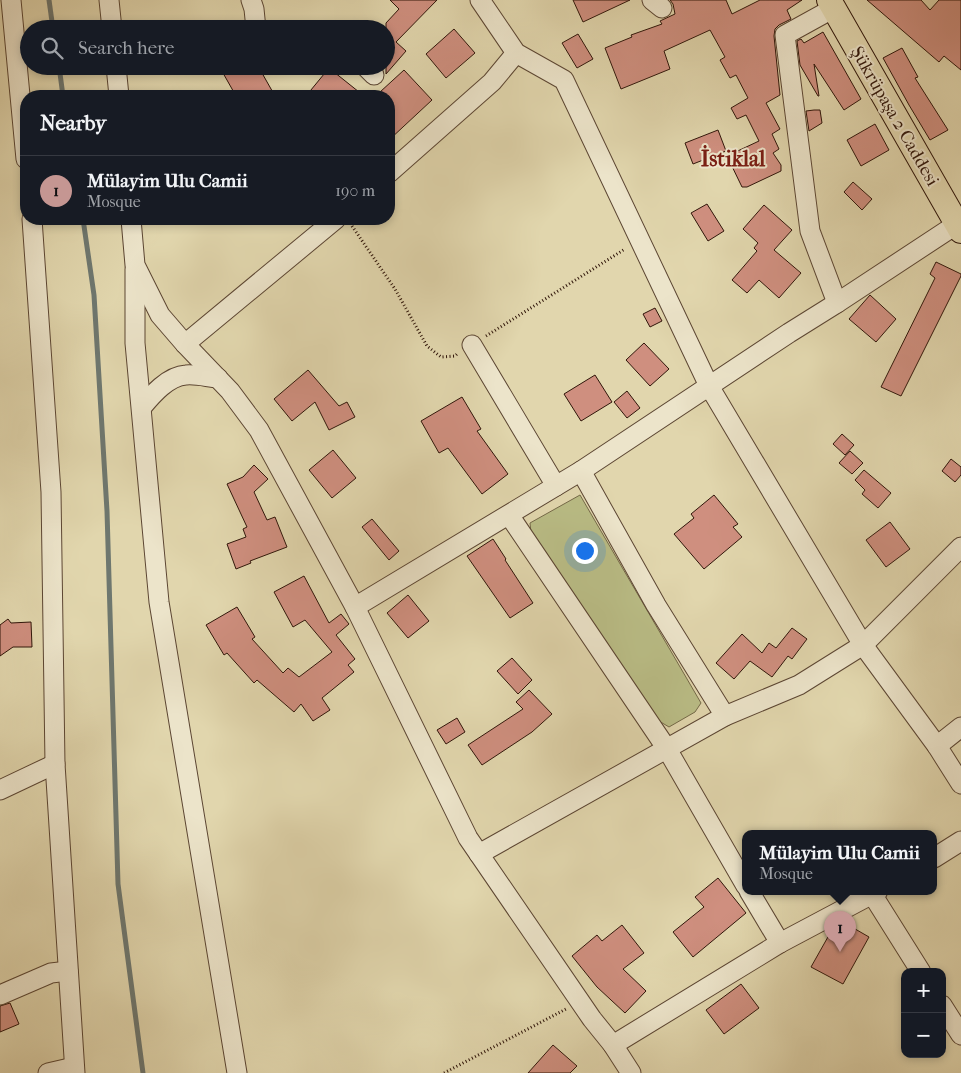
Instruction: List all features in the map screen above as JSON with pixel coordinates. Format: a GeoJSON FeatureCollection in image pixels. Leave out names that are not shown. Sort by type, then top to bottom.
{"type":"FeatureCollection","features":[{"type":"Feature","properties":{"kind":"main road","name":"Şükrüpaşa 2 Caddesi"},"geometry":{"type":"LineString","coordinates":[[832,4],[959,228]]}},
{"type":"Feature","properties":{"kind":"street"},"geometry":{"type":"LineString","coordinates":[[11,0],[20,95]]}},
{"type":"Feature","properties":{"kind":"street"},"geometry":{"type":"LineString","coordinates":[[109,0],[111,20]]}},
{"type":"Feature","properties":{"kind":"street"},"geometry":{"type":"LineString","coordinates":[[251,0],[255,20]]}},
{"type":"Feature","properties":{"kind":"street"},"geometry":{"type":"LineString","coordinates":[[480,0],[516,53],[564,80],[709,386],[863,645],[937,746],[961,784]]}},
{"type":"Feature","properties":{"kind":"street"},"geometry":{"type":"LineString","coordinates":[[832,4],[785,35],[810,231],[837,303]]}},
{"type":"Feature","properties":{"kind":"street"},"geometry":{"type":"LineString","coordinates":[[395,168],[492,82],[516,53]]}},
{"type":"Feature","properties":{"kind":"street"},"geometry":{"type":"LineString","coordinates":[[117,75],[118,90]]}},
{"type":"Feature","properties":{"kind":"street"},"geometry":{"type":"LineString","coordinates":[[32,225],[51,492],[55,764],[74,1070],[48,1073]]}},
{"type":"Feature","properties":{"kind":"street"},"geometry":{"type":"LineString","coordinates":[[132,225],[135,265],[136,344],[159,602],[237,1073]]}},
{"type":"Feature","properties":{"kind":"street"},"geometry":{"type":"LineString","coordinates":[[185,344],[329,225]]}},
{"type":"Feature","properties":{"kind":"street"},"geometry":{"type":"LineString","coordinates":[[355,606],[581,471],[789,333],[959,228]]}},
{"type":"Feature","properties":{"kind":"street"},"geometry":{"type":"LineString","coordinates":[[135,265],[160,315],[230,391],[259,430],[355,606],[468,838],[631,1073]]}},
{"type":"Feature","properties":{"kind":"street"},"geometry":{"type":"LineString","coordinates":[[472,345],[556,486]]}},
{"type":"Feature","properties":{"kind":"street"},"geometry":{"type":"LineString","coordinates":[[142,407],[153,394],[170,380],[184,374],[218,378]]}},
{"type":"Feature","properties":{"kind":"street"},"geometry":{"type":"LineString","coordinates":[[581,471],[656,605],[725,716]]}},
{"type":"Feature","properties":{"kind":"street"},"geometry":{"type":"LineString","coordinates":[[509,514],[667,750],[742,879]]}},
{"type":"Feature","properties":{"kind":"street"},"geometry":{"type":"LineString","coordinates":[[479,854],[725,716],[799,685],[863,645],[960,552]]}},
{"type":"Feature","properties":{"kind":"street"},"geometry":{"type":"LineString","coordinates":[[937,746],[961,727]]}},
{"type":"Feature","properties":{"kind":"street"},"geometry":{"type":"LineString","coordinates":[[0,790],[55,764]]}},
{"type":"Feature","properties":{"kind":"street"},"geometry":{"type":"LineString","coordinates":[[937,856],[961,841]]}},
{"type":"Feature","properties":{"kind":"street"},"geometry":{"type":"LineString","coordinates":[[751,895],[780,943]]}},
{"type":"Feature","properties":{"kind":"street"},"geometry":{"type":"LineString","coordinates":[[613,1045],[780,943],[869,895]]}},
{"type":"Feature","properties":{"kind":"street"},"geometry":{"type":"LineString","coordinates":[[877,895],[919,968]]}},
{"type":"Feature","properties":{"kind":"street"},"geometry":{"type":"LineString","coordinates":[[0,995],[51,973],[68,971]]}},
{"type":"Feature","properties":{"kind":"street"},"geometry":{"type":"LineString","coordinates":[[946,1011],[961,1035]]}},
{"type":"Feature","properties":{"kind":"path"},"geometry":{"type":"LineString","coordinates":[[351,225],[395,289],[427,346],[441,357],[455,356],[640,240]]}},
{"type":"Feature","properties":{"kind":"path"},"geometry":{"type":"LineString","coordinates":[[444,1073],[580,1002]]}},
{"type":"Feature","properties":{"kind":"green space"},"geometry":{"type":"Polygon","coordinates":[[[580,495],[701,703],[695,712],[669,727],[659,721],[531,533],[530,523],[580,495]]]}},
{"type":"Feature","properties":{"kind":"building"},"geometry":{"type":"Polygon","coordinates":[[[390,0],[437,0],[396,42],[406,51],[395,64],[395,20],[389,20],[399,9],[390,0]]]}},
{"type":"Feature","properties":{"kind":"building"},"geometry":{"type":"Polygon","coordinates":[[[573,0],[630,0],[583,22],[573,0]]]}},
{"type":"Feature","properties":{"kind":"building"},"geometry":{"type":"Polygon","coordinates":[[[670,0],[726,0],[732,14],[760,0],[802,0],[787,10],[791,19],[775,29],[774,36],[780,95],[766,103],[780,129],[772,134],[779,149],[773,153],[781,165],[781,171],[747,187],[742,187],[727,156],[759,141],[746,115],[737,119],[731,108],[748,98],[736,75],[730,78],[720,60],[725,57],[710,30],[664,51],[670,69],[621,89],[605,48],[632,37],[631,35],[662,24],[660,21],[675,14],[670,0]]]}},
{"type":"Feature","properties":{"kind":"building"},"geometry":{"type":"Polygon","coordinates":[[[867,0],[921,0],[930,10],[939,0],[961,0],[961,70],[944,56],[939,62],[867,0]]]}},
{"type":"Feature","properties":{"kind":"building"},"geometry":{"type":"Polygon","coordinates":[[[454,29],[475,53],[446,78],[426,54],[454,29]]]}},
{"type":"Feature","properties":{"kind":"building"},"geometry":{"type":"Polygon","coordinates":[[[823,32],[861,99],[844,110],[814,64],[819,96],[800,65],[797,41],[801,39],[804,43],[823,32]]]}},
{"type":"Feature","properties":{"kind":"building"},"geometry":{"type":"Polygon","coordinates":[[[578,34],[593,59],[577,68],[562,43],[578,34]]]}},
{"type":"Feature","properties":{"kind":"building"},"geometry":{"type":"Polygon","coordinates":[[[902,48],[918,77],[915,78],[948,130],[930,140],[883,58],[902,48]]]}},
{"type":"Feature","properties":{"kind":"building"},"geometry":{"type":"Polygon","coordinates":[[[404,70],[432,100],[395,134],[395,90],[382,90],[404,70]]]}},
{"type":"Feature","properties":{"kind":"building"},"geometry":{"type":"Polygon","coordinates":[[[224,75],[263,75],[272,90],[233,90],[224,75]]]}},
{"type":"Feature","properties":{"kind":"building"},"geometry":{"type":"Polygon","coordinates":[[[323,75],[338,75],[356,90],[311,90],[323,75]]]}},
{"type":"Feature","properties":{"kind":"building"},"geometry":{"type":"Polygon","coordinates":[[[820,110],[822,123],[809,131],[806,111],[820,110]]]}},
{"type":"Feature","properties":{"kind":"building"},"geometry":{"type":"Polygon","coordinates":[[[875,124],[889,150],[861,166],[847,140],[875,124]]]}},
{"type":"Feature","properties":{"kind":"building"},"geometry":{"type":"Polygon","coordinates":[[[718,130],[726,151],[693,164],[685,143],[718,130]]]}},
{"type":"Feature","properties":{"kind":"building"},"geometry":{"type":"Polygon","coordinates":[[[853,182],[872,199],[862,210],[844,192],[853,182]]]}},
{"type":"Feature","properties":{"kind":"building"},"geometry":{"type":"Polygon","coordinates":[[[707,204],[724,231],[708,241],[691,213],[707,204]]]}},
{"type":"Feature","properties":{"kind":"building"},"geometry":{"type":"Polygon","coordinates":[[[764,205],[792,230],[774,250],[801,273],[779,298],[759,280],[747,293],[732,280],[757,251],[754,248],[758,243],[743,229],[764,205]]]}},
{"type":"Feature","properties":{"kind":"building"},"geometry":{"type":"Polygon","coordinates":[[[936,262],[961,274],[961,276],[901,396],[881,387],[935,278],[930,274],[936,262]]]}},
{"type":"Feature","properties":{"kind":"building"},"geometry":{"type":"Polygon","coordinates":[[[870,295],[896,319],[876,342],[849,319],[870,295]]]}},
{"type":"Feature","properties":{"kind":"building"},"geometry":{"type":"Polygon","coordinates":[[[655,308],[662,321],[650,327],[643,314],[655,308]]]}},
{"type":"Feature","properties":{"kind":"building"},"geometry":{"type":"Polygon","coordinates":[[[644,343],[669,369],[650,386],[626,360],[644,343]]]}},
{"type":"Feature","properties":{"kind":"building"},"geometry":{"type":"Polygon","coordinates":[[[308,370],[339,406],[347,402],[355,417],[329,430],[315,402],[292,421],[274,399],[308,370]]]}},
{"type":"Feature","properties":{"kind":"building"},"geometry":{"type":"Polygon","coordinates":[[[595,375],[612,402],[581,421],[564,394],[595,375]]]}},
{"type":"Feature","properties":{"kind":"building"},"geometry":{"type":"Polygon","coordinates":[[[627,391],[640,408],[627,418],[614,402],[627,391]]]}},
{"type":"Feature","properties":{"kind":"building"},"geometry":{"type":"Polygon","coordinates":[[[462,397],[481,429],[477,431],[508,474],[482,494],[448,448],[439,453],[421,421],[462,397]]]}},
{"type":"Feature","properties":{"kind":"building"},"geometry":{"type":"Polygon","coordinates":[[[842,434],[854,445],[845,455],[833,444],[842,434]]]}},
{"type":"Feature","properties":{"kind":"building"},"geometry":{"type":"Polygon","coordinates":[[[333,450],[356,478],[332,498],[309,470],[333,450]]]}},
{"type":"Feature","properties":{"kind":"building"},"geometry":{"type":"Polygon","coordinates":[[[850,451],[863,463],[852,474],[839,463],[850,451]]]}},
{"type":"Feature","properties":{"kind":"building"},"geometry":{"type":"Polygon","coordinates":[[[951,459],[961,467],[961,475],[955,482],[942,471],[951,459]]]}},
{"type":"Feature","properties":{"kind":"building"},"geometry":{"type":"Polygon","coordinates":[[[254,465],[268,479],[254,492],[267,520],[275,517],[287,547],[250,561],[251,563],[236,569],[227,544],[246,537],[243,529],[247,527],[227,484],[243,477],[254,465]]]}},
{"type":"Feature","properties":{"kind":"building"},"geometry":{"type":"Polygon","coordinates":[[[864,470],[891,493],[878,508],[862,494],[865,490],[855,480],[864,470]]]}},
{"type":"Feature","properties":{"kind":"building"},"geometry":{"type":"Polygon","coordinates":[[[714,495],[738,524],[733,527],[742,537],[704,569],[674,534],[694,518],[691,514],[714,495]]]}},
{"type":"Feature","properties":{"kind":"building"},"geometry":{"type":"Polygon","coordinates":[[[372,519],[399,551],[389,560],[362,527],[372,519]]]}},
{"type":"Feature","properties":{"kind":"building"},"geometry":{"type":"Polygon","coordinates":[[[890,522],[910,549],[886,567],[866,540],[890,522]]]}},
{"type":"Feature","properties":{"kind":"building"},"geometry":{"type":"Polygon","coordinates":[[[493,539],[533,603],[510,618],[467,556],[493,539]]]}},
{"type":"Feature","properties":{"kind":"building"},"geometry":{"type":"Polygon","coordinates":[[[304,576],[329,623],[341,614],[349,624],[336,635],[355,659],[348,665],[354,672],[322,698],[330,710],[313,721],[301,704],[294,712],[257,680],[254,683],[227,653],[224,655],[206,625],[237,607],[255,637],[252,639],[283,673],[288,668],[299,677],[332,652],[305,620],[293,627],[274,592],[304,576]]]}},
{"type":"Feature","properties":{"kind":"building"},"geometry":{"type":"Polygon","coordinates":[[[408,595],[429,621],[408,638],[387,613],[408,595]]]}},
{"type":"Feature","properties":{"kind":"building"},"geometry":{"type":"Polygon","coordinates":[[[8,619],[11,623],[31,622],[32,647],[13,647],[0,656],[0,625],[8,619]]]}},
{"type":"Feature","properties":{"kind":"building"},"geometry":{"type":"Polygon","coordinates":[[[792,628],[807,639],[792,659],[788,656],[772,677],[750,661],[734,679],[716,663],[742,634],[762,653],[769,643],[776,648],[792,628]]]}},
{"type":"Feature","properties":{"kind":"building"},"geometry":{"type":"Polygon","coordinates":[[[512,658],[532,680],[518,694],[497,671],[512,658]]]}},
{"type":"Feature","properties":{"kind":"building"},"geometry":{"type":"Polygon","coordinates":[[[529,690],[552,714],[532,732],[482,765],[468,745],[523,709],[516,702],[529,690]]]}},
{"type":"Feature","properties":{"kind":"building"},"geometry":{"type":"Polygon","coordinates":[[[457,718],[465,732],[446,744],[437,730],[457,718]]]}},
{"type":"Feature","properties":{"kind":"building"},"geometry":{"type":"Polygon","coordinates":[[[718,878],[746,913],[693,957],[673,932],[704,907],[695,897],[718,878]]]}},
{"type":"Feature","properties":{"kind":"building"},"geometry":{"type":"Polygon","coordinates":[[[843,922],[869,937],[843,984],[811,967],[833,928],[843,922]]]}},
{"type":"Feature","properties":{"kind":"building"},"geometry":{"type":"Polygon","coordinates":[[[622,925],[644,953],[623,969],[646,991],[625,1013],[597,987],[572,956],[597,935],[602,941],[622,925]]]}},
{"type":"Feature","properties":{"kind":"building"},"geometry":{"type":"Polygon","coordinates":[[[741,984],[759,1008],[724,1034],[706,1010],[741,984]]]}},
{"type":"Feature","properties":{"kind":"building"},"geometry":{"type":"Polygon","coordinates":[[[10,1003],[19,1024],[0,1032],[0,1006],[10,1003]]]}},
{"type":"Feature","properties":{"kind":"building"},"geometry":{"type":"Polygon","coordinates":[[[553,1045],[577,1066],[570,1073],[528,1073],[553,1045]]]}},
{"type":"Feature","properties":{"kind":"waterway"},"geometry":{"type":"LineString","coordinates":[[49,0],[52,20]]}},
{"type":"Feature","properties":{"kind":"waterway"},"geometry":{"type":"LineString","coordinates":[[60,75],[62,90]]}},
{"type":"Feature","properties":{"kind":"waterway"},"geometry":{"type":"LineString","coordinates":[[84,225],[94,295],[107,511],[118,884],[143,1073]]}},
{"type":"Feature","properties":{"kind":"place","name":"Mülayim Ulu Camii"},"geometry":{"type":"Point","coordinates":[840,952]}},
{"type":"Feature","properties":{"kind":"district","name":"İstiklal"},"geometry":{"type":"Point","coordinates":[733,158]}}]}
